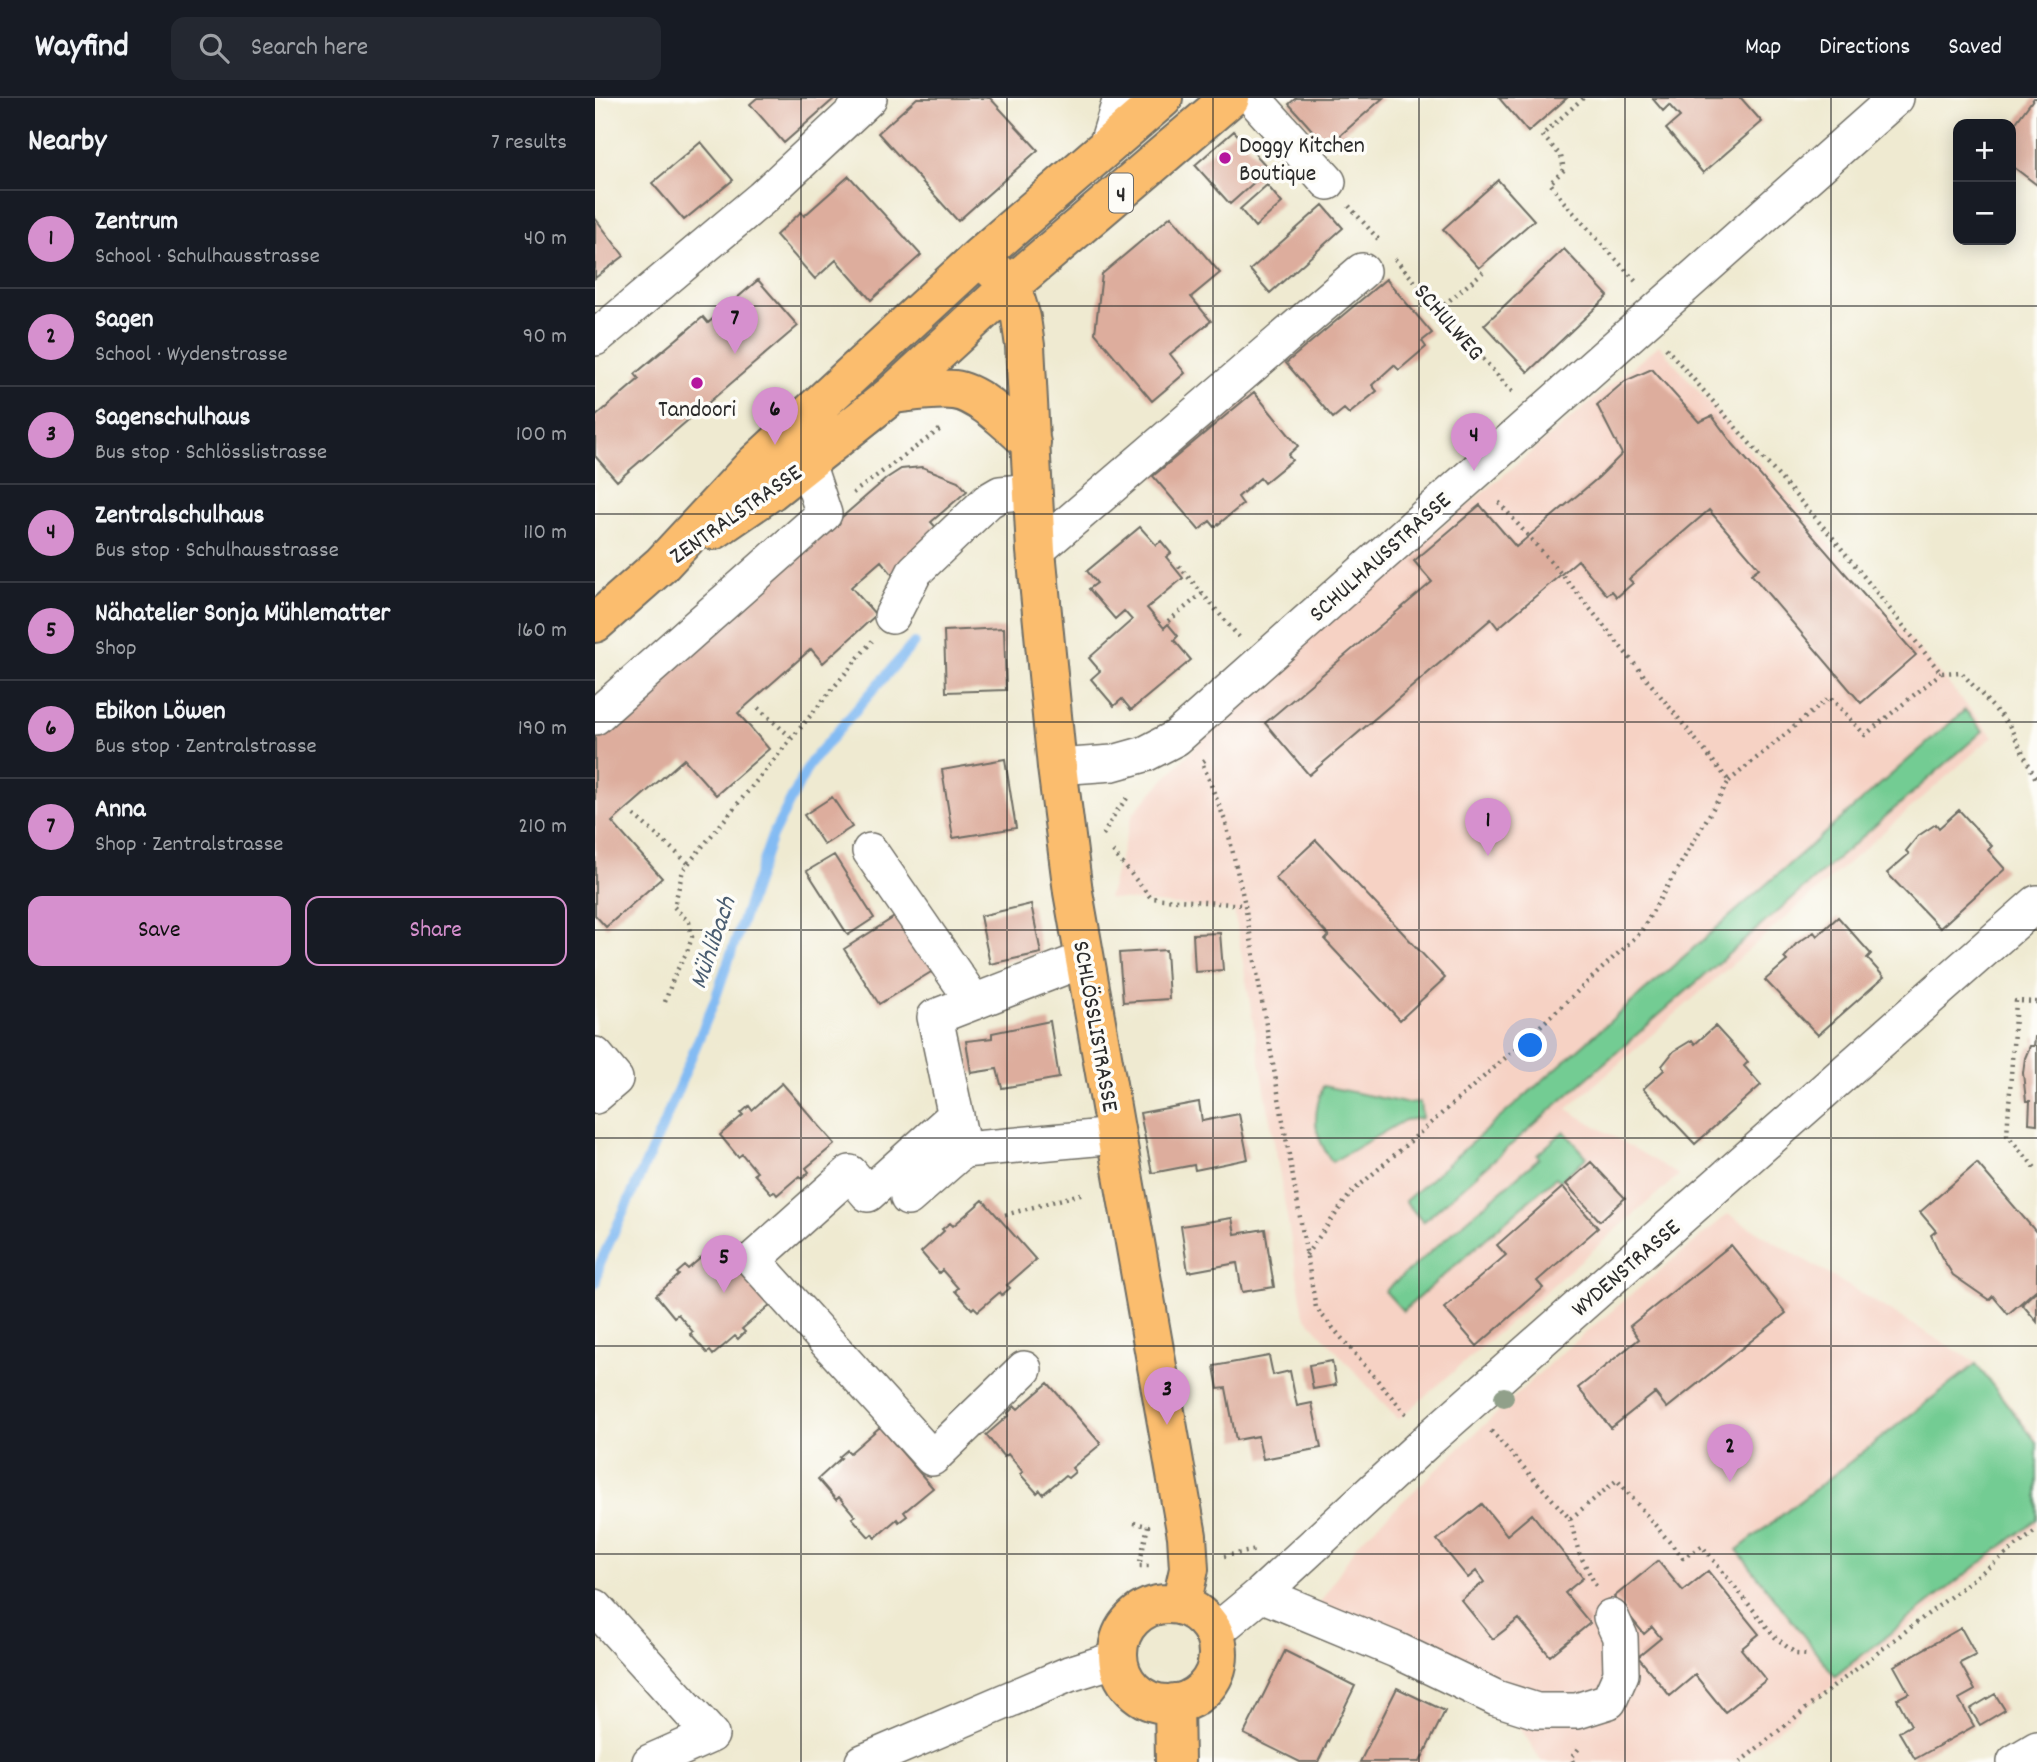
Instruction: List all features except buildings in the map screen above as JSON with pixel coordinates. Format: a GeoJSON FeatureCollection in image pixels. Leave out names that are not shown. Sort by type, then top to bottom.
{"type":"FeatureCollection","features":[{"type":"Feature","properties":{"kind":"main road","name":"ZENTRALSTRASSE"},"geometry":{"type":"LineString","coordinates":[[662,565],[754,465],[979,257],[1163,98]]}},
{"type":"Feature","properties":{"kind":"main road","name":"ZENTRALSTRASSE"},"geometry":{"type":"LineString","coordinates":[[662,565],[771,491],[893,394],[1011,285],[1230,98]]}},
{"type":"Feature","properties":{"kind":"main road"},"geometry":{"type":"LineString","coordinates":[[979,257],[1011,285]]}},
{"type":"Feature","properties":{"kind":"main road","name":"SCHLÖSSLISTRASSE"},"geometry":{"type":"LineString","coordinates":[[1011,285],[1021,318],[1025,346],[1036,551],[1057,767],[1073,892],[1187,1536],[1189,1569],[1181,1605]]}},
{"type":"Feature","properties":{"kind":"main road"},"geometry":{"type":"LineString","coordinates":[[893,394],[955,390],[985,405],[1031,443]]}},
{"type":"Feature","properties":{"kind":"main road","name":"4"},"geometry":{"type":"LineString","coordinates":[[595,623],[662,565]]}},
{"type":"Feature","properties":{"kind":"main road"},"geometry":{"type":"LineString","coordinates":[[1161,1604],[1181,1605],[1206,1620],[1214,1633],[1218,1651],[1215,1670],[1206,1686],[1192,1698],[1174,1703],[1159,1703],[1143,1698],[1130,1687],[1122,1674],[1118,1659],[1119,1639],[1128,1622],[1143,1610],[1161,1604]]}},
{"type":"Feature","properties":{"kind":"main road"},"geometry":{"type":"LineString","coordinates":[[1174,1703],[1175,1762]]}},
{"type":"Feature","properties":{"kind":"street"},"geometry":{"type":"LineString","coordinates":[[595,338],[762,198],[869,98]]}},
{"type":"Feature","properties":{"kind":"street"},"geometry":{"type":"LineString","coordinates":[[1106,147],[1121,98]]}},
{"type":"Feature","properties":{"kind":"street"},"geometry":{"type":"LineString","coordinates":[[1253,98],[1336,191]]}},
{"type":"Feature","properties":{"kind":"street","name":"SCHULHAUSSTRASSE"},"geometry":{"type":"LineString","coordinates":[[1057,767],[1113,763],[1145,754],[1176,738],[1896,98]]}},
{"type":"Feature","properties":{"kind":"street"},"geometry":{"type":"LineString","coordinates":[[1036,551],[1362,271]]}},
{"type":"Feature","properties":{"kind":"street"},"geometry":{"type":"LineString","coordinates":[[595,717],[824,514],[807,463]]}},
{"type":"Feature","properties":{"kind":"street"},"geometry":{"type":"LineString","coordinates":[[893,616],[915,571],[988,500],[1000,494],[1033,491]]}},
{"type":"Feature","properties":{"kind":"street"},"geometry":{"type":"LineString","coordinates":[[870,851],[974,1002]]}},
{"type":"Feature","properties":{"kind":"street","name":"WYDENSTRASSE"},"geometry":{"type":"LineString","coordinates":[[1214,1633],[1261,1594],[1429,1439],[2037,903]]}},
{"type":"Feature","properties":{"kind":"street"},"geometry":{"type":"LineString","coordinates":[[963,1150],[935,1017],[1085,959]]}},
{"type":"Feature","properties":{"kind":"street"},"geometry":{"type":"LineString","coordinates":[[595,1055],[615,1079],[595,1096]]}},
{"type":"Feature","properties":{"kind":"street"},"geometry":{"type":"LineString","coordinates":[[956,1115],[868,1194],[850,1173],[753,1260],[932,1458],[1024,1369]]}},
{"type":"Feature","properties":{"kind":"street"},"geometry":{"type":"LineString","coordinates":[[908,1198],[963,1150],[1116,1136]]}},
{"type":"Feature","properties":{"kind":"street"},"geometry":{"type":"LineString","coordinates":[[1261,1594],[1396,1650],[1496,1698],[1538,1711],[1577,1711],[1609,1701],[1621,1674],[1620,1637],[1611,1617]]}},
{"type":"Feature","properties":{"kind":"street"},"geometry":{"type":"LineString","coordinates":[[595,1607],[711,1735],[650,1762]]}},
{"type":"Feature","properties":{"kind":"street"},"geometry":{"type":"LineString","coordinates":[[863,1762],[1069,1674],[1118,1659]]}},
{"type":"Feature","properties":{"kind":"street"},"geometry":{"type":"LineString","coordinates":[[2015,1762],[2037,1749]]}},
{"type":"Feature","properties":{"kind":"path"},"geometry":{"type":"LineString","coordinates":[[1583,98],[1542,135],[1564,163],[1564,170],[1550,183],[1563,201],[1639,284]]}},
{"type":"Feature","properties":{"kind":"path"},"geometry":{"type":"LineString","coordinates":[[1336,191],[1366,225]]}},
{"type":"Feature","properties":{"kind":"path","name":"SCHULWEG"},"geometry":{"type":"LineString","coordinates":[[1399,264],[1501,379]]}},
{"type":"Feature","properties":{"kind":"path"},"geometry":{"type":"LineString","coordinates":[[1439,309],[1483,272]]}},
{"type":"Feature","properties":{"kind":"path"},"geometry":{"type":"LineString","coordinates":[[1661,342],[1833,538],[1941,673]]}},
{"type":"Feature","properties":{"kind":"path"},"geometry":{"type":"LineString","coordinates":[[824,514],[950,422]]}},
{"type":"Feature","properties":{"kind":"path"},"geometry":{"type":"LineString","coordinates":[[1490,493],[1570,584],[1729,781]]}},
{"type":"Feature","properties":{"kind":"path"},"geometry":{"type":"LineString","coordinates":[[1179,566],[1244,643]]}},
{"type":"Feature","properties":{"kind":"path"},"geometry":{"type":"LineString","coordinates":[[1168,621],[1202,594]]}},
{"type":"Feature","properties":{"kind":"path"},"geometry":{"type":"LineString","coordinates":[[665,1002],[692,937],[689,922],[674,907],[683,870],[893,616]]}},
{"type":"Feature","properties":{"kind":"path"},"geometry":{"type":"LineString","coordinates":[[1306,1255],[1351,1193],[1520,1045],[1640,933],[1729,781],[1830,698],[1865,735],[1941,673],[1961,672],[2009,725],[2037,781]]}},
{"type":"Feature","properties":{"kind":"path"},"geometry":{"type":"LineString","coordinates":[[758,708],[793,739]]}},
{"type":"Feature","properties":{"kind":"path"},"geometry":{"type":"LineString","coordinates":[[1210,754],[1202,762],[1226,822],[1245,905],[1316,1308],[1413,1423]]}},
{"type":"Feature","properties":{"kind":"path"},"geometry":{"type":"LineString","coordinates":[[1073,892],[1116,812],[1130,795]]}},
{"type":"Feature","properties":{"kind":"path"},"geometry":{"type":"LineString","coordinates":[[634,814],[688,864]]}},
{"type":"Feature","properties":{"kind":"path"},"geometry":{"type":"LineString","coordinates":[[1113,852],[1151,898],[1245,905]]}},
{"type":"Feature","properties":{"kind":"path"},"geometry":{"type":"LineString","coordinates":[[2037,1002],[2016,1001],[2007,1135],[2037,1170]]}},
{"type":"Feature","properties":{"kind":"path"},"geometry":{"type":"LineString","coordinates":[[1005,1215],[1084,1193]]}},
{"type":"Feature","properties":{"kind":"path"},"geometry":{"type":"LineString","coordinates":[[1483,1423],[1570,1519],[1579,1553],[1611,1617]]}},
{"type":"Feature","properties":{"kind":"path"},"geometry":{"type":"LineString","coordinates":[[1570,1519],[1617,1480],[1683,1558],[1702,1546],[1775,1637],[1796,1654],[1809,1655]]}},
{"type":"Feature","properties":{"kind":"path"},"geometry":{"type":"LineString","coordinates":[[1134,1523],[1148,1526],[1139,1566],[1158,1565]]}},
{"type":"Feature","properties":{"kind":"path"},"geometry":{"type":"LineString","coordinates":[[1740,1762],[2037,1530]]}},
{"type":"Feature","properties":{"kind":"path"},"geometry":{"type":"LineString","coordinates":[[1219,1557],[1261,1549]]}},
{"type":"Feature","properties":{"kind":"shaded area"},"geometry":{"type":"Polygon","coordinates":[[[1659,345],[1993,736],[1567,1109],[1679,1175],[1398,1420],[1304,1315],[1234,911],[1108,898],[1133,813],[1254,684],[1659,345]]]}},
{"type":"Feature","properties":{"kind":"shaded area"},"geometry":{"type":"Polygon","coordinates":[[[1728,1214],[1977,1363],[2037,1439],[2037,1525],[1736,1762],[1542,1762],[1514,1718],[1314,1613],[1357,1544],[1559,1355],[1728,1214]]]}},
{"type":"Feature","properties":{"kind":"green space"},"geometry":{"type":"Polygon","coordinates":[[[1965,710],[1983,731],[1423,1222],[1405,1201],[1965,710]]]}},
{"type":"Feature","properties":{"kind":"green space"},"geometry":{"type":"Polygon","coordinates":[[[1323,1086],[1405,1103],[1420,1102],[1422,1118],[1405,1120],[1332,1162],[1321,1143],[1316,1125],[1317,1107],[1323,1086]]]}},
{"type":"Feature","properties":{"kind":"green space"},"geometry":{"type":"Polygon","coordinates":[[[1564,1131],[1587,1157],[1560,1181],[1556,1177],[1403,1311],[1385,1291],[1539,1158],[1537,1155],[1564,1131]]]}},
{"type":"Feature","properties":{"kind":"green space"},"geometry":{"type":"Polygon","coordinates":[[[1976,1364],[2037,1443],[2037,1519],[1835,1676],[1737,1550],[1976,1364]]]}},
{"type":"Feature","properties":{"kind":"waterway","name":"Mühlibach"},"geometry":{"type":"LineString","coordinates":[[595,1284],[600,1263],[661,1130],[714,1002],[772,836],[810,763],[914,643]]}},
{"type":"Feature","properties":{"kind":"place","name":"Doggy Kitchen Boutique"},"geometry":{"type":"Point","coordinates":[1225,158]}},
{"type":"Feature","properties":{"kind":"place","name":"Anna"},"geometry":{"type":"Point","coordinates":[735,354]}},
{"type":"Feature","properties":{"kind":"place","name":"Tandoori"},"geometry":{"type":"Point","coordinates":[697,383]}},
{"type":"Feature","properties":{"kind":"place","name":"Ebikon Löwen"},"geometry":{"type":"Point","coordinates":[775,445]}},
{"type":"Feature","properties":{"kind":"place","name":"Zentralschulhaus"},"geometry":{"type":"Point","coordinates":[1474,471]}},
{"type":"Feature","properties":{"kind":"place","name":"Zentrum"},"geometry":{"type":"Point","coordinates":[1488,856]}},
{"type":"Feature","properties":{"kind":"place","name":"Nähatelier Sonja Mühlematter"},"geometry":{"type":"Point","coordinates":[724,1293]}},
{"type":"Feature","properties":{"kind":"place","name":"Sagenschulhaus"},"geometry":{"type":"Point","coordinates":[1167,1425]}},
{"type":"Feature","properties":{"kind":"place","name":"Sagen"},"geometry":{"type":"Point","coordinates":[1730,1482]}}]}
